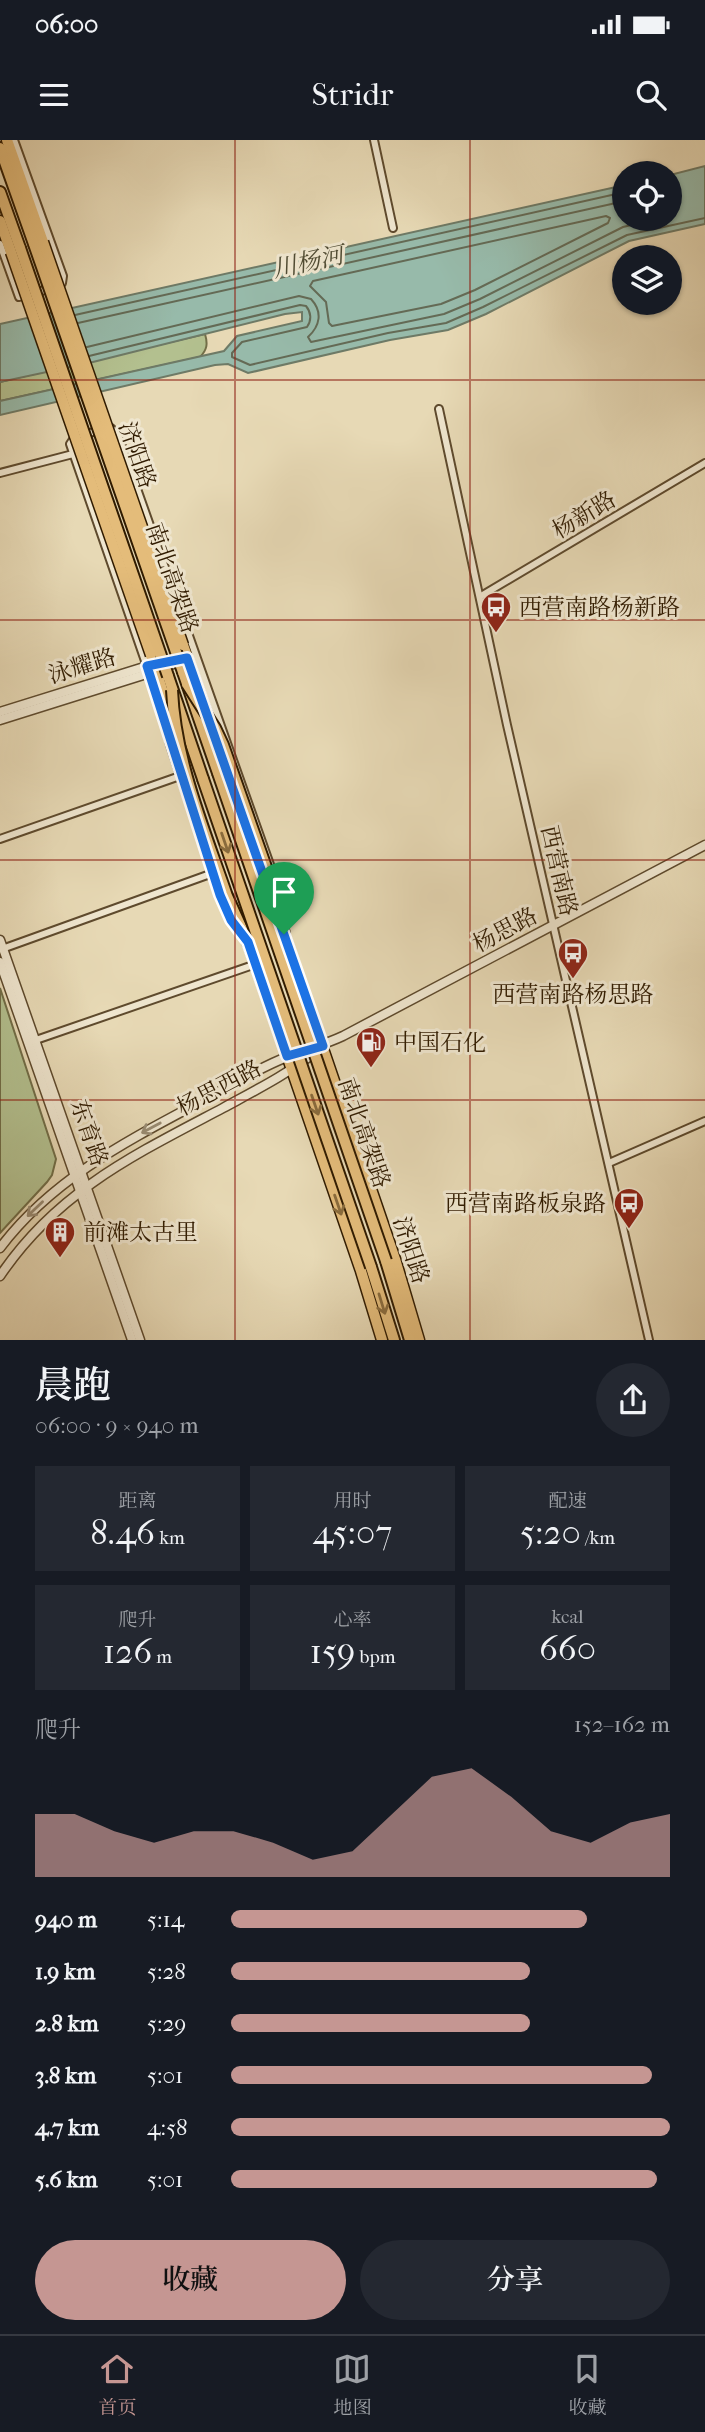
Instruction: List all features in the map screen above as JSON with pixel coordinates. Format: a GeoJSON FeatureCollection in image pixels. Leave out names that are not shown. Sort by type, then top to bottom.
{"type":"FeatureCollection","features":[{"type":"Feature","properties":{"kind":"highway","name":"南北高架路"},"geometry":{"type":"LineString","coordinates":[[0,148],[386,1261],[410,1340]]}},
{"type":"Feature","properties":{"kind":"highway","name":"南北高架路"},"geometry":{"type":"LineString","coordinates":[[0,192],[394,1340]]}},
{"type":"Feature","properties":{"kind":"highway"},"geometry":{"type":"LineString","coordinates":[[187,684],[223,745],[272,884],[284,934]]}},
{"type":"Feature","properties":{"kind":"highway"},"geometry":{"type":"LineString","coordinates":[[172,690],[173,720],[179,753],[226,896],[248,942]]}},
{"type":"Feature","properties":{"kind":"main road","name":"济阳路"},"geometry":{"type":"LineString","coordinates":[[7,140],[323,1046],[419,1340]]}},
{"type":"Feature","properties":{"kind":"main road"},"geometry":{"type":"LineString","coordinates":[[0,221],[361,1271],[382,1340]]}},
{"type":"Feature","properties":{"kind":"street"},"geometry":{"type":"LineString","coordinates":[[0,244],[19,298],[57,287],[62,283],[63,276],[14,140]]}},
{"type":"Feature","properties":{"kind":"street"},"geometry":{"type":"LineString","coordinates":[[374,140],[393,228]]}},
{"type":"Feature","properties":{"kind":"street","name":"西营南路"},"geometry":{"type":"LineString","coordinates":[[439,409],[507,725],[649,1340]]}},
{"type":"Feature","properties":{"kind":"street"},"geometry":{"type":"LineString","coordinates":[[248,942],[225,908],[180,776],[151,666],[70,444],[74,438],[106,428],[111,428],[118,435],[277,882],[284,934]]}},
{"type":"Feature","properties":{"kind":"street"},"geometry":{"type":"LineString","coordinates":[[0,473],[73,454]]}},
{"type":"Feature","properties":{"kind":"street","name":"杨新路"},"geometry":{"type":"LineString","coordinates":[[481,596],[705,463]]}},
{"type":"Feature","properties":{"kind":"street","name":"泳耀路"},"geometry":{"type":"LineString","coordinates":[[0,712],[151,666],[187,658]]}},
{"type":"Feature","properties":{"kind":"street","name":"泳耀路"},"geometry":{"type":"LineString","coordinates":[[0,720],[151,666]]}},
{"type":"Feature","properties":{"kind":"street"},"geometry":{"type":"LineString","coordinates":[[0,839],[180,776]]}},
{"type":"Feature","properties":{"kind":"street","name":"杨思路"},"geometry":{"type":"LineString","coordinates":[[323,1046],[705,845]]}},
{"type":"Feature","properties":{"kind":"street"},"geometry":{"type":"LineString","coordinates":[[1,946],[213,873]]}},
{"type":"Feature","properties":{"kind":"street","name":"东育路"},"geometry":{"type":"LineString","coordinates":[[1,946],[77,1172],[140,1340]]}},
{"type":"Feature","properties":{"kind":"street","name":"东育路"},"geometry":{"type":"LineString","coordinates":[[0,962],[32,1042]]}},
{"type":"Feature","properties":{"kind":"street"},"geometry":{"type":"LineString","coordinates":[[32,1042],[256,964]]}},
{"type":"Feature","properties":{"kind":"street","name":"杨思西路"},"geometry":{"type":"LineString","coordinates":[[0,1248],[34,1209],[77,1172],[121,1144],[287,1056],[323,1046]]}},
{"type":"Feature","properties":{"kind":"street","name":"杨思西路"},"geometry":{"type":"LineString","coordinates":[[0,1276],[32,1235],[83,1189],[129,1158],[292,1071],[323,1046]]}},
{"type":"Feature","properties":{"kind":"street"},"geometry":{"type":"LineString","coordinates":[[609,1163],[705,1121]]}},
{"type":"Feature","properties":{"kind":"street","name":"东育路"},"geometry":{"type":"LineString","coordinates":[[83,1189],[132,1340]]}},
{"type":"Feature","properties":{"kind":"green space"},"geometry":{"type":"Polygon","coordinates":[[[205,334],[206,347],[200,357],[0,401],[0,382],[205,334]]]}},
{"type":"Feature","properties":{"kind":"green space"},"geometry":{"type":"Polygon","coordinates":[[[0,988],[56,1159],[52,1175],[47,1182],[0,1233],[0,988]]]}},
{"type":"Feature","properties":{"kind":"water"},"geometry":{"type":"Polygon","coordinates":[[[705,166],[705,224],[682,229],[682,172],[705,166]]]}},
{"type":"Feature","properties":{"kind":"water","name":"川杨河"},"geometry":{"type":"Polygon","coordinates":[[[612,188],[612,231],[674,231],[612,245],[612,250],[486,314],[448,330],[390,340],[248,373],[228,364],[215,365],[0,415],[0,401],[224,351],[237,336],[302,321],[302,312],[0,382],[0,324],[612,188]]]}},
{"type":"Feature","properties":{"kind":"place","name":"西营南路杨新路"},"geometry":{"type":"Point","coordinates":[496,634]}},
{"type":"Feature","properties":{"kind":"place","name":"西营南路杨思路"},"geometry":{"type":"Point","coordinates":[573,980]}},
{"type":"Feature","properties":{"kind":"place","name":"中国石化"},"geometry":{"type":"Point","coordinates":[371,1069]}},
{"type":"Feature","properties":{"kind":"place","name":"西营南路板泉路"},"geometry":{"type":"Point","coordinates":[629,1230]}},
{"type":"Feature","properties":{"kind":"place","name":"前滩太古里"},"geometry":{"type":"Point","coordinates":[60,1259]}},
{"type":"Feature","properties":{"kind":"route"},"geometry":{"type":"LineString","coordinates":[[187,658],[284,934],[323,1046],[287,1056],[248,942],[231,920],[220,895],[147,666],[187,658]]}}]}
